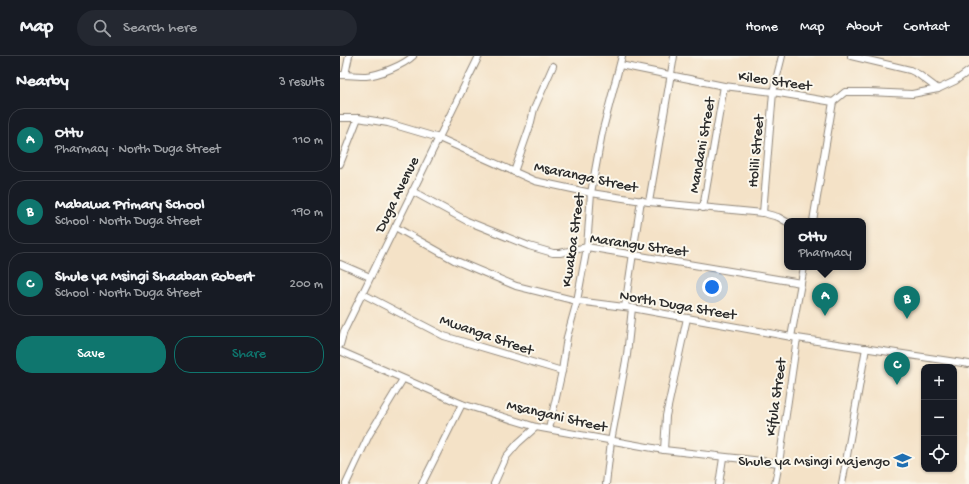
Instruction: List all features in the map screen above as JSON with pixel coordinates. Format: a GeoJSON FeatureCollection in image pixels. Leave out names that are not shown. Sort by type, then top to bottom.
{"type":"FeatureCollection","features":[{"type":"Feature","properties":{"kind":"street"},"geometry":{"type":"LineString","coordinates":[[349,56],[343,75],[367,76],[407,62],[413,56]]}},
{"type":"Feature","properties":{"kind":"street","name":"Duga Avenue"},"geometry":{"type":"LineString","coordinates":[[340,345],[342,330],[363,294],[479,56]]}},
{"type":"Feature","properties":{"kind":"street","name":"Kwakoa Street"},"geometry":{"type":"LineString","coordinates":[[550,428],[562,371],[567,337],[577,301],[586,247],[591,193],[602,133],[622,56]]}},
{"type":"Feature","properties":{"kind":"street"},"geometry":{"type":"LineString","coordinates":[[649,202],[674,56]]}},
{"type":"Feature","properties":{"kind":"street","name":"Holili Street"},"geometry":{"type":"LineString","coordinates":[[763,213],[773,92],[782,56]]}},
{"type":"Feature","properties":{"kind":"street"},"geometry":{"type":"LineString","coordinates":[[851,56],[910,70],[938,89]]}},
{"type":"Feature","properties":{"kind":"street","name":"Kileo Street"},"geometry":{"type":"LineString","coordinates":[[620,65],[724,86],[833,102]]}},
{"type":"Feature","properties":{"kind":"street"},"geometry":{"type":"LineString","coordinates":[[514,172],[530,126],[534,109],[553,66]]}},
{"type":"Feature","properties":{"kind":"street"},"geometry":{"type":"LineString","coordinates":[[814,218],[833,102],[845,92],[912,94],[938,89],[955,81],[969,71]]}},
{"type":"Feature","properties":{"kind":"street","name":"Mandani Street"},"geometry":{"type":"LineString","coordinates":[[703,208],[724,86]]}},
{"type":"Feature","properties":{"kind":"street","name":"Msaranga Street"},"geometry":{"type":"LineString","coordinates":[[340,118],[358,118],[388,123],[439,138],[535,181],[591,193],[649,202],[763,213],[784,220]]}},
{"type":"Feature","properties":{"kind":"street"},"geometry":{"type":"LineString","coordinates":[[340,164],[358,118]]}},
{"type":"Feature","properties":{"kind":"street","name":"Marangu Street"},"geometry":{"type":"LineString","coordinates":[[412,191],[467,221],[528,246],[553,253],[560,253],[586,247],[801,283]]}},
{"type":"Feature","properties":{"kind":"street"},"geometry":{"type":"LineString","coordinates":[[625,307],[641,200]]}},
{"type":"Feature","properties":{"kind":"street","name":"North Duga Street"},"geometry":{"type":"LineString","coordinates":[[395,227],[454,260],[516,286],[577,301],[632,308],[794,337],[969,364]]}},
{"type":"Feature","properties":{"kind":"street"},"geometry":{"type":"LineString","coordinates":[[340,264],[370,277]]}},
{"type":"Feature","properties":{"kind":"street","name":"Kifula Street"},"geometry":{"type":"LineString","coordinates":[[775,484],[803,270]]}},
{"type":"Feature","properties":{"kind":"street","name":"Mwanga Street"},"geometry":{"type":"LineString","coordinates":[[363,294],[444,336],[562,371]]}},
{"type":"Feature","properties":{"kind":"street"},"geometry":{"type":"LineString","coordinates":[[606,484],[611,441],[627,355],[632,308]]}},
{"type":"Feature","properties":{"kind":"street"},"geometry":{"type":"LineString","coordinates":[[664,450],[666,416],[686,318]]}},
{"type":"Feature","properties":{"kind":"street"},"geometry":{"type":"LineString","coordinates":[[842,484],[866,348]]}},
{"type":"Feature","properties":{"kind":"street","name":"Msangani Street"},"geometry":{"type":"LineString","coordinates":[[340,351],[462,404],[536,427],[550,428],[611,441],[664,450],[723,458],[779,463]]}},
{"type":"Feature","properties":{"kind":"street"},"geometry":{"type":"LineString","coordinates":[[346,484],[369,435],[403,379]]}},
{"type":"Feature","properties":{"kind":"street"},"geometry":{"type":"LineString","coordinates":[[422,484],[462,404]]}},
{"type":"Feature","properties":{"kind":"street"},"geometry":{"type":"LineString","coordinates":[[494,484],[506,457],[518,443],[536,427]]}},
{"type":"Feature","properties":{"kind":"street"},"geometry":{"type":"LineString","coordinates":[[719,484],[723,458]]}},
{"type":"Feature","properties":{"kind":"place","name":"Ottu"},"geometry":{"type":"Point","coordinates":[825,316]}},
{"type":"Feature","properties":{"kind":"place","name":"Mabawa Primary School"},"geometry":{"type":"Point","coordinates":[907,319]}},
{"type":"Feature","properties":{"kind":"place","name":"Shule ya Msingi Shaaban Robert"},"geometry":{"type":"Point","coordinates":[897,385]}},
{"type":"Feature","properties":{"kind":"place","name":"Shule ya Msingi Majengo"},"geometry":{"type":"Point","coordinates":[903,460]}}]}
